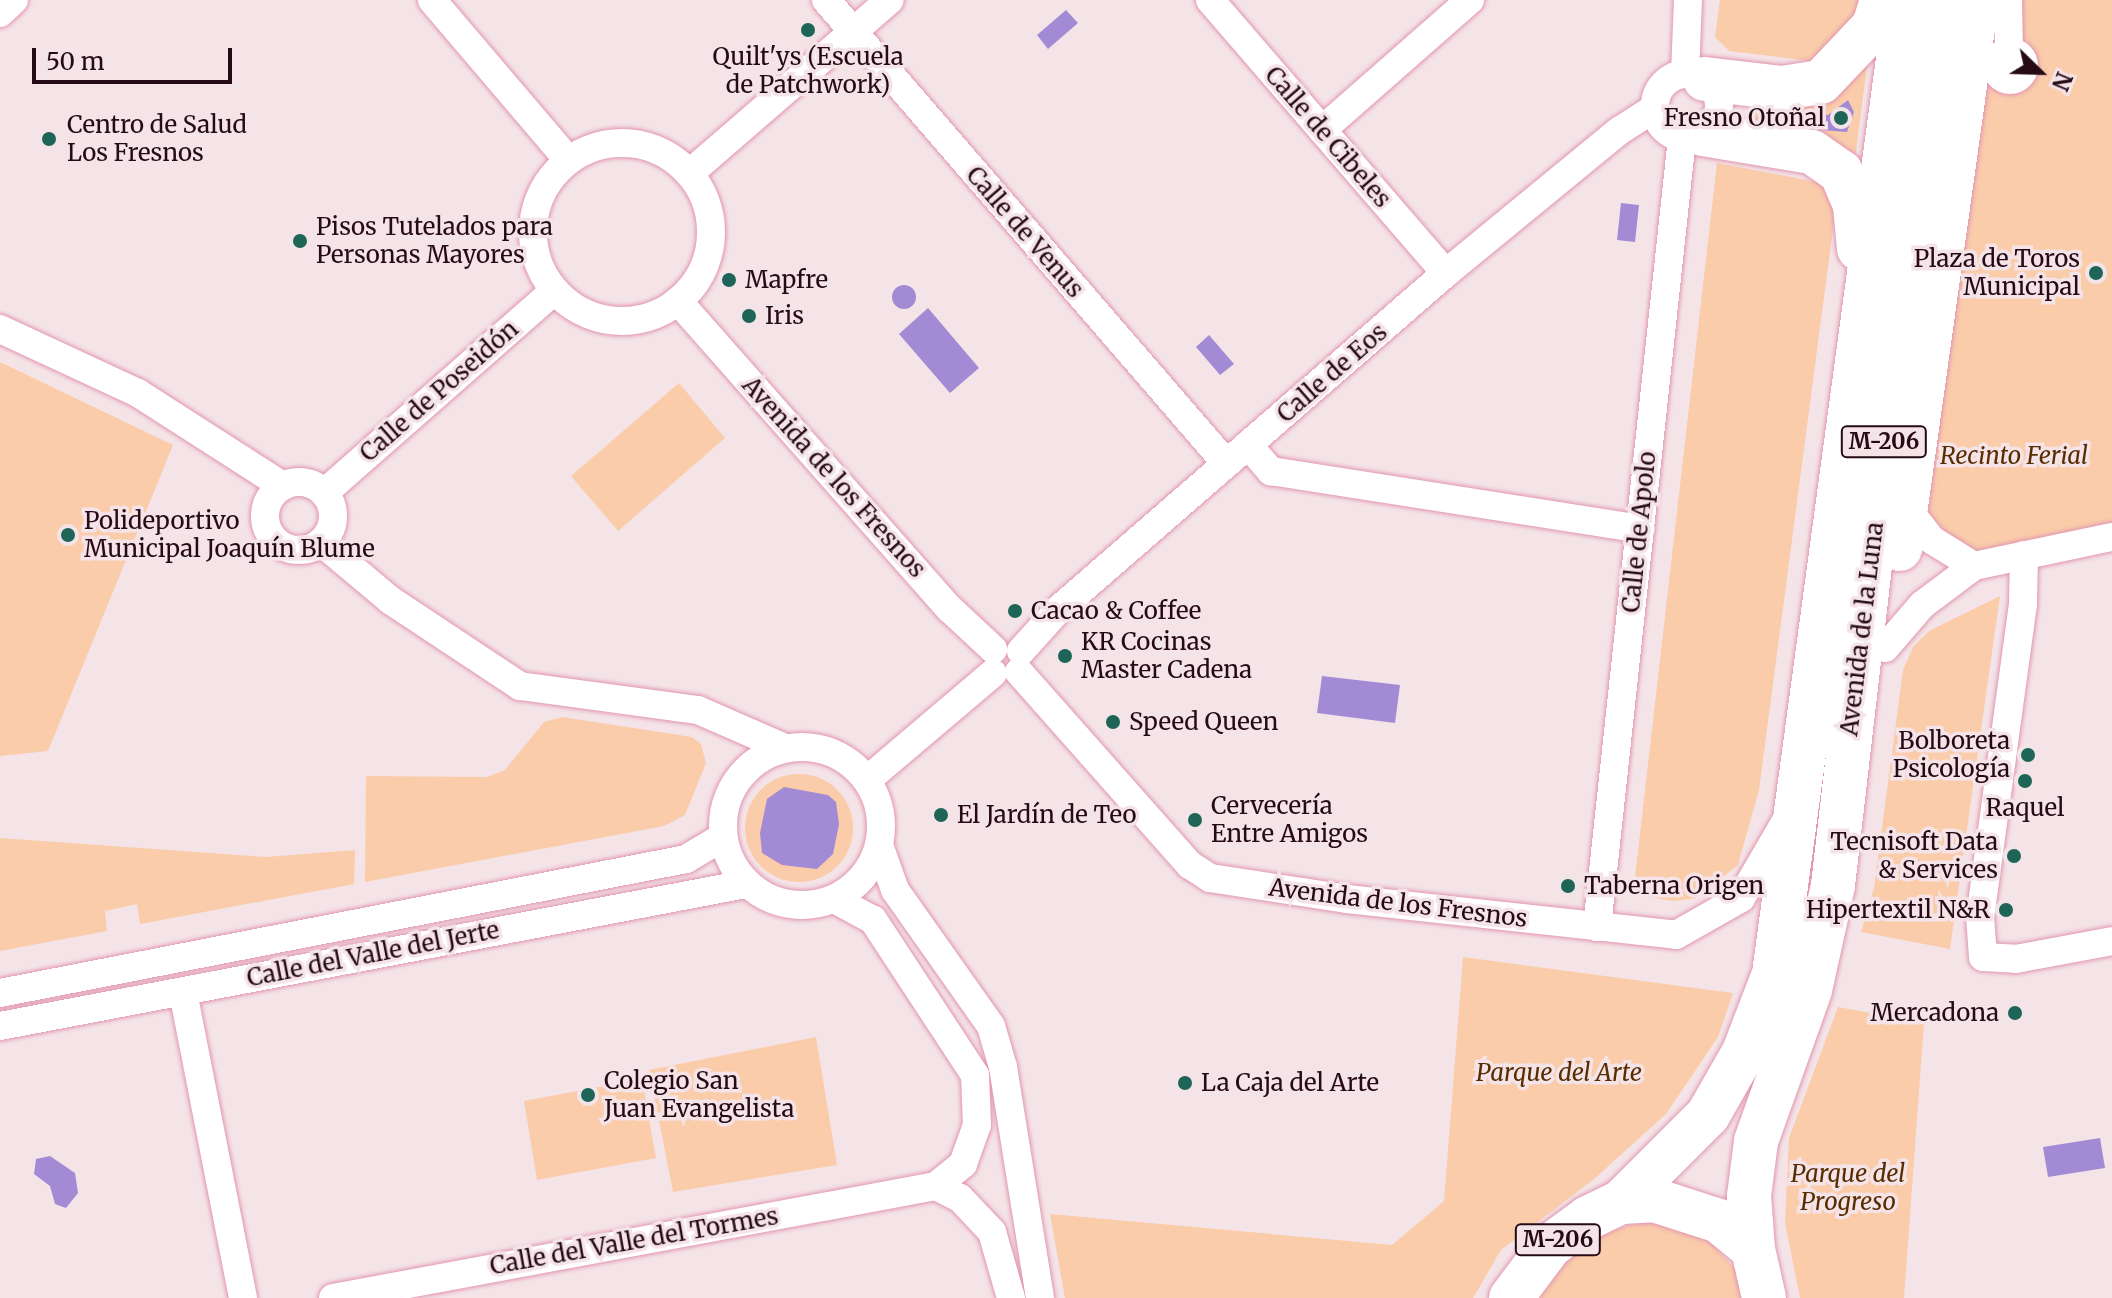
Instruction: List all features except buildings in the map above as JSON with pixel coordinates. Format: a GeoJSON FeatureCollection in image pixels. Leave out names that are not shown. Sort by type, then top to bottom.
{"type":"FeatureCollection","features":[{"type":"Feature","properties":{"kind":"main road"},"geometry":{"type":"LineString","coordinates":[[1695,77],[1782,88],[1821,82],[1874,26],[1882,0]]}},
{"type":"Feature","properties":{"kind":"main road","name":"Avenida de la Luna"},"geometry":{"type":"LineString","coordinates":[[1621,1202],[1708,1115],[1744,1052],[1774,974],[1906,0]]}},
{"type":"Feature","properties":{"kind":"main road","name":"Avenida de la Luna"},"geometry":{"type":"LineString","coordinates":[[1753,1249],[1749,1196],[1756,1141],[1810,990],[1833,885],[1898,324],[1943,0]]}},
{"type":"Feature","properties":{"kind":"main road"},"geometry":{"type":"LineString","coordinates":[[1842,804],[1885,648],[1907,508],[1992,63],[1977,0]]}},
{"type":"Feature","properties":{"kind":"main road"},"geometry":{"type":"LineString","coordinates":[[1693,136],[1812,152],[1841,172],[1855,205],[1864,318]]}},
{"type":"Feature","properties":{"kind":"main road","name":"M-206"},"geometry":{"type":"LineString","coordinates":[[1511,1298],[1550,1246],[1588,1218],[1621,1202],[1684,1205],[1719,1221],[1753,1249],[1764,1298]]}},
{"type":"Feature","properties":{"kind":"street"},"geometry":{"type":"LineString","coordinates":[[0,13],[14,0]]}},
{"type":"Feature","properties":{"kind":"street"},"geometry":{"type":"LineString","coordinates":[[432,0],[568,160]]}},
{"type":"Feature","properties":{"kind":"street","name":"Calle de Venus"},"geometry":{"type":"LineString","coordinates":[[826,0],[1226,463]]}},
{"type":"Feature","properties":{"kind":"street"},"geometry":{"type":"LineString","coordinates":[[690,173],[890,0]]}},
{"type":"Feature","properties":{"kind":"street","name":"Calle de Cibeles"},"geometry":{"type":"LineString","coordinates":[[1210,0],[1446,273]]}},
{"type":"Feature","properties":{"kind":"street"},"geometry":{"type":"LineString","coordinates":[[1322,130],[1470,0]]}},
{"type":"Feature","properties":{"kind":"street"},"geometry":{"type":"LineString","coordinates":[[1688,0],[1695,77],[1720,106],[1715,123],[1693,136],[1665,129],[1655,108],[1664,84],[1695,77]]}},
{"type":"Feature","properties":{"kind":"street"},"geometry":{"type":"LineString","coordinates":[[1992,63],[2008,0]]}},
{"type":"Feature","properties":{"kind":"street","name":"Calle de Eos"},"geometry":{"type":"LineString","coordinates":[[867,780],[1446,273],[1619,131],[1655,108]]}},
{"type":"Feature","properties":{"kind":"street","name":"Calle de Apolo"},"geometry":{"type":"LineString","coordinates":[[1597,927],[1640,529],[1693,136]]}},
{"type":"Feature","properties":{"kind":"street"},"geometry":{"type":"LineString","coordinates":[[629,142],[662,152],[690,173],[708,206],[711,240],[701,274],[678,301],[650,317],[615,321],[584,313],[554,291],[537,261],[532,224],[543,188],[568,160],[599,145],[629,142]]}},
{"type":"Feature","properties":{"kind":"street","name":"Calle de Poseidón"},"geometry":{"type":"LineString","coordinates":[[324,493],[554,291]]}},
{"type":"Feature","properties":{"kind":"street","name":"Avenida de los Fresnos"},"geometry":{"type":"LineString","coordinates":[[678,301],[950,609],[1006,661],[1190,865],[1210,878],[1676,935],[1705,923],[1741,898],[1799,798]]}},
{"type":"Feature","properties":{"kind":"street"},"geometry":{"type":"LineString","coordinates":[[0,329],[138,393],[283,486],[311,484],[324,493],[333,516],[321,542],[294,550],[272,537],[265,514],[283,486]]}},
{"type":"Feature","properties":{"kind":"street"},"geometry":{"type":"LineString","coordinates":[[1248,445],[1271,471],[1640,529]]}},
{"type":"Feature","properties":{"kind":"street"},"geometry":{"type":"LineString","coordinates":[[1907,508],[1932,540],[1974,566]]}},
{"type":"Feature","properties":{"kind":"street"},"geometry":{"type":"LineString","coordinates":[[1885,648],[1922,605],[1974,566],[2112,537]]}},
{"type":"Feature","properties":{"kind":"street"},"geometry":{"type":"LineString","coordinates":[[321,542],[390,600],[520,686],[715,716],[785,748]]}},
{"type":"Feature","properties":{"kind":"street"},"geometry":{"type":"LineString","coordinates":[[2024,555],[2023,604],[1980,916],[1983,957],[2016,959],[2112,941]]}},
{"type":"Feature","properties":{"kind":"street"},"geometry":{"type":"LineString","coordinates":[[715,716],[730,736],[738,778]]}},
{"type":"Feature","properties":{"kind":"street"},"geometry":{"type":"LineString","coordinates":[[814,747],[835,755],[867,780],[881,822],[879,845],[870,868],[834,899],[788,905],[746,884],[730,862],[723,837],[722,816],[738,778],[751,765],[785,748],[814,747]]}},
{"type":"Feature","properties":{"kind":"street","name":"Calle del Valle del Jerte"},"geometry":{"type":"LineString","coordinates":[[0,993],[686,859],[723,837]]}},
{"type":"Feature","properties":{"kind":"street"},"geometry":{"type":"LineString","coordinates":[[879,845],[895,890],[991,1026],[1003,1067],[1040,1298]]}},
{"type":"Feature","properties":{"kind":"street","name":"Calle del Valle del Jerte"},"geometry":{"type":"LineString","coordinates":[[0,1026],[746,884]]}},
{"type":"Feature","properties":{"kind":"street"},"geometry":{"type":"LineString","coordinates":[[834,899],[873,920],[975,1075],[977,1125],[963,1164],[936,1186],[960,1198],[992,1232],[1011,1298]]}},
{"type":"Feature","properties":{"kind":"street"},"geometry":{"type":"LineString","coordinates":[[183,992],[243,1298]]}},
{"type":"Feature","properties":{"kind":"street","name":"Calle del Valle del Tormes"},"geometry":{"type":"LineString","coordinates":[[333,1298],[936,1186]]}},
{"type":"Feature","properties":{"kind":"green space"},"geometry":{"type":"Polygon","coordinates":[[[1720,0],[1866,0],[1819,62],[1729,51],[1715,37],[1720,0]]]}},
{"type":"Feature","properties":{"kind":"green space","name":"Recinto Ferial"},"geometry":{"type":"Polygon","coordinates":[[[2008,0],[2112,0],[2112,537],[1982,566],[1907,508],[1970,68],[1996,68],[2008,0]]]}},
{"type":"Feature","properties":{"kind":"green space"},"geometry":{"type":"Polygon","coordinates":[[[1868,59],[1854,166],[1748,132],[1752,102],[1868,59]]]}},
{"type":"Feature","properties":{"kind":"green space"},"geometry":{"type":"Polygon","coordinates":[[[1717,163],[1817,182],[1829,192],[1835,214],[1759,790],[1738,865],[1696,898],[1674,901],[1633,895],[1717,163]]]}},
{"type":"Feature","properties":{"kind":"green space","name":"Polideportivo Municipal Joaquín Blume"},"geometry":{"type":"Polygon","coordinates":[[[0,362],[173,445],[48,751],[0,756],[0,362]]]}},
{"type":"Feature","properties":{"kind":"green space"},"geometry":{"type":"Polygon","coordinates":[[[679,383],[725,438],[618,531],[571,476],[679,383]]]}},
{"type":"Feature","properties":{"kind":"green space"},"geometry":{"type":"Polygon","coordinates":[[[2000,596],[1950,949],[1861,932],[1874,888],[1903,670],[1913,647],[1929,631],[2000,596]]]}},
{"type":"Feature","properties":{"kind":"green space"},"geometry":{"type":"Polygon","coordinates":[[[562,717],[692,737],[701,744],[706,763],[685,815],[664,826],[365,882],[366,776],[487,777],[505,770],[544,722],[562,717]]]}},
{"type":"Feature","properties":{"kind":"green space"},"geometry":{"type":"Polygon","coordinates":[[[799,774],[829,783],[837,790],[844,798],[853,828],[844,858],[837,866],[829,873],[799,882],[769,873],[761,866],[754,858],[745,828],[754,798],[761,790],[769,783],[799,774]]]}},
{"type":"Feature","properties":{"kind":"green space"},"geometry":{"type":"Polygon","coordinates":[[[0,838],[266,857],[355,850],[354,884],[140,924],[137,904],[105,911],[107,931],[0,951],[0,838]]]}},
{"type":"Feature","properties":{"kind":"green space","name":"Parque del Arte"},"geometry":{"type":"Polygon","coordinates":[[[1463,957],[1733,993],[1718,1037],[1666,1114],[1594,1179],[1501,1250],[1473,1298],[1065,1298],[1050,1214],[1392,1245],[1444,1201],[1463,957]]]}},
{"type":"Feature","properties":{"kind":"green space","name":"Parque del Progreso"},"geometry":{"type":"Polygon","coordinates":[[[1838,1007],[1924,1023],[1904,1298],[1800,1298],[1785,1223],[1789,1138],[1838,1007]]]}},
{"type":"Feature","properties":{"kind":"green space"},"geometry":{"type":"Polygon","coordinates":[[[816,1037],[837,1165],[673,1192],[649,1070],[816,1037]]]}},
{"type":"Feature","properties":{"kind":"green space"},"geometry":{"type":"Polygon","coordinates":[[[642,1079],[656,1158],[537,1180],[524,1101],[642,1079]]]}},
{"type":"Feature","properties":{"kind":"green space"},"geometry":{"type":"Polygon","coordinates":[[[1647,1221],[1701,1232],[1738,1272],[1745,1298],[1534,1298],[1571,1256],[1602,1233],[1647,1221]]]}},
{"type":"Feature","properties":{"kind":"shaded area"},"geometry":{"type":"Polygon","coordinates":[[[1066,10],[1078,23],[1048,49],[1037,35],[1066,10]]]}},
{"type":"Feature","properties":{"kind":"shaded area"},"geometry":{"type":"Polygon","coordinates":[[[1848,100],[1854,112],[1847,132],[1821,130],[1811,136],[1788,127],[1789,112],[1828,115],[1848,100]]]}},
{"type":"Feature","properties":{"kind":"shaded area"},"geometry":{"type":"Polygon","coordinates":[[[1621,203],[1639,205],[1635,242],[1617,240],[1621,203]]]}},
{"type":"Feature","properties":{"kind":"shaded area"},"geometry":{"type":"Polygon","coordinates":[[[904,285],[913,288],[916,297],[913,306],[904,309],[895,306],[892,297],[895,288],[904,285]]]}},
{"type":"Feature","properties":{"kind":"shaded area"},"geometry":{"type":"Polygon","coordinates":[[[928,308],[979,368],[950,393],[899,334],[928,308]]]}},
{"type":"Feature","properties":{"kind":"shaded area"},"geometry":{"type":"Polygon","coordinates":[[[1209,335],[1234,364],[1220,375],[1196,347],[1209,335]]]}},
{"type":"Feature","properties":{"kind":"shaded area"},"geometry":{"type":"Polygon","coordinates":[[[1322,676],[1400,685],[1395,723],[1317,713],[1322,676]]]}},
{"type":"Feature","properties":{"kind":"shaded area"},"geometry":{"type":"Polygon","coordinates":[[[784,787],[828,795],[836,802],[839,824],[833,854],[817,869],[782,865],[762,853],[760,833],[767,799],[784,787]]]}},
{"type":"Feature","properties":{"kind":"shaded area"},"geometry":{"type":"Polygon","coordinates":[[[2100,1138],[2105,1168],[2048,1177],[2043,1147],[2100,1138]]]}},
{"type":"Feature","properties":{"kind":"shaded area"},"geometry":{"type":"Polygon","coordinates":[[[50,1156],[75,1173],[78,1193],[66,1208],[55,1204],[50,1186],[34,1174],[36,1159],[50,1156]]]}},
{"type":"Feature","properties":{"kind":"place","name":"Quilt'ys (Escuela de Patchwork)"},"geometry":{"type":"Point","coordinates":[808,30]}},
{"type":"Feature","properties":{"kind":"place","name":"Fresno Otoñal"},"geometry":{"type":"Point","coordinates":[1841,118]}},
{"type":"Feature","properties":{"kind":"place","name":"Centro de Salud Los Fresnos"},"geometry":{"type":"Point","coordinates":[49,139]}},
{"type":"Feature","properties":{"kind":"place","name":"Pisos Tutelados para Personas Mayores"},"geometry":{"type":"Point","coordinates":[300,241]}},
{"type":"Feature","properties":{"kind":"place","name":"Plaza de Toros Municipal"},"geometry":{"type":"Point","coordinates":[2096,273]}},
{"type":"Feature","properties":{"kind":"place","name":"Mapfre"},"geometry":{"type":"Point","coordinates":[729,280]}},
{"type":"Feature","properties":{"kind":"place","name":"Iris"},"geometry":{"type":"Point","coordinates":[749,316]}},
{"type":"Feature","properties":{"kind":"place","name":"Polideportivo Municipal Joaquín Blume"},"geometry":{"type":"Point","coordinates":[68,535]}},
{"type":"Feature","properties":{"kind":"place","name":"Cacao & Coffee"},"geometry":{"type":"Point","coordinates":[1015,611]}},
{"type":"Feature","properties":{"kind":"place","name":"KR Cocinas Master Cadena"},"geometry":{"type":"Point","coordinates":[1065,656]}},
{"type":"Feature","properties":{"kind":"place","name":"Speed Queen"},"geometry":{"type":"Point","coordinates":[1113,722]}},
{"type":"Feature","properties":{"kind":"place","name":"Bolboreta Psicología"},"geometry":{"type":"Point","coordinates":[2028,755]}},
{"type":"Feature","properties":{"kind":"place","name":"Raquel"},"geometry":{"type":"Point","coordinates":[2025,781]}},
{"type":"Feature","properties":{"kind":"place","name":"El Jardín de Teo"},"geometry":{"type":"Point","coordinates":[941,815]}},
{"type":"Feature","properties":{"kind":"place","name":"Cervecería Entre Amigos"},"geometry":{"type":"Point","coordinates":[1195,820]}},
{"type":"Feature","properties":{"kind":"place","name":"Tecnisoft Data & Services"},"geometry":{"type":"Point","coordinates":[2014,856]}},
{"type":"Feature","properties":{"kind":"place","name":"Taberna Origen"},"geometry":{"type":"Point","coordinates":[1568,886]}},
{"type":"Feature","properties":{"kind":"place","name":"Hipertextil N&R"},"geometry":{"type":"Point","coordinates":[2006,910]}},
{"type":"Feature","properties":{"kind":"place","name":"Mercadona"},"geometry":{"type":"Point","coordinates":[2015,1013]}},
{"type":"Feature","properties":{"kind":"place","name":"La Caja del Arte"},"geometry":{"type":"Point","coordinates":[1185,1083]}},
{"type":"Feature","properties":{"kind":"place","name":"Colegio San Juan Evangelista"},"geometry":{"type":"Point","coordinates":[588,1095]}}]}
